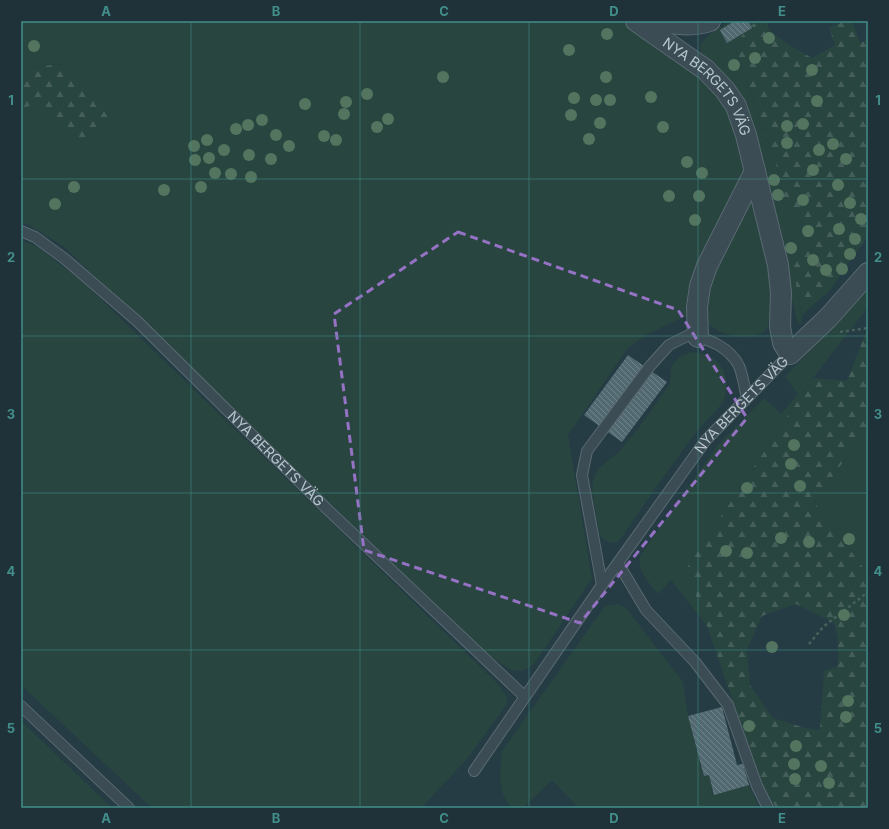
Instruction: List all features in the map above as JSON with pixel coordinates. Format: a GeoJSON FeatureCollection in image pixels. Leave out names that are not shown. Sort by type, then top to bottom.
{"type":"FeatureCollection","features":[{"type":"Feature","properties":{"kind":"street","name":"NYA BERGETS VÄG"},"geometry":{"type":"LineString","coordinates":[[636,21],[706,70],[726,90],[736,106],[746,135],[778,265],[781,293],[780,327],[783,343],[790,354]]}},
{"type":"Feature","properties":{"kind":"street"},"geometry":{"type":"LineString","coordinates":[[658,21],[690,24],[710,21]]}},
{"type":"Feature","properties":{"kind":"street"},"geometry":{"type":"LineString","coordinates":[[698,336],[697,307],[700,286],[707,266],[755,171]]}},
{"type":"Feature","properties":{"kind":"street"},"geometry":{"type":"LineString","coordinates":[[790,354],[828,318],[868,273]]}},
{"type":"Feature","properties":{"kind":"lane","name":"NYA BERGETS VÄG"},"geometry":{"type":"LineString","coordinates":[[21,231],[35,237],[65,259],[137,321],[334,515],[524,696]]}},
{"type":"Feature","properties":{"kind":"lane"},"geometry":{"type":"LineString","coordinates":[[602,585],[582,475],[587,450],[650,366],[669,344],[691,334],[698,336],[714,342],[730,353],[739,366],[747,397]]}},
{"type":"Feature","properties":{"kind":"lane","name":"NYA BERGETS VÄG"},"geometry":{"type":"LineString","coordinates":[[474,771],[524,696],[706,440],[790,354]]}},
{"type":"Feature","properties":{"kind":"lane"},"geometry":{"type":"LineString","coordinates":[[618,563],[646,610],[695,662],[728,705],[757,786],[768,808]]}},
{"type":"Feature","properties":{"kind":"lane"},"geometry":{"type":"LineString","coordinates":[[21,706],[129,808]]}},
{"type":"Feature","properties":{"kind":"path"},"geometry":{"type":"LineString","coordinates":[[809,644],[823,627],[868,592]]}},
{"type":"Feature","properties":{"kind":"highlighted area"},"geometry":{"type":"Polygon","coordinates":[[[458,232],[678,310],[747,418],[580,623],[364,550],[334,314],[458,232]]]}},
{"type":"Feature","properties":{"kind":"green space"},"geometry":{"type":"Polygon","coordinates":[[[23,21],[620,21],[676,54],[725,98],[748,164],[688,315],[648,334],[627,349],[568,435],[592,578],[534,664],[523,671],[511,670],[487,654],[63,246],[29,225],[21,223],[21,110],[29,106],[83,143],[63,64],[21,68],[21,26],[23,21]]]}},
{"type":"Feature","properties":{"kind":"green space"},"geometry":{"type":"Polygon","coordinates":[[[731,21],[756,21],[734,45],[776,163],[783,203],[802,220],[799,241],[802,249],[793,269],[802,315],[801,325],[798,323],[742,107],[701,55],[700,45],[709,35],[731,21]]]}},
{"type":"Feature","properties":{"kind":"green space"},"geometry":{"type":"Polygon","coordinates":[[[756,21],[767,21],[769,30],[789,45],[812,58],[835,45],[829,27],[847,21],[852,21],[860,43],[868,39],[868,235],[830,290],[802,315],[793,269],[802,249],[799,241],[802,220],[783,203],[776,163],[734,44],[756,21]]]}},
{"type":"Feature","properties":{"kind":"green space"},"geometry":{"type":"Polygon","coordinates":[[[63,64],[115,112],[83,143],[29,106],[21,110],[21,68],[63,64]]]}},
{"type":"Feature","properties":{"kind":"green space"},"geometry":{"type":"Polygon","coordinates":[[[752,183],[773,272],[770,314],[768,326],[764,332],[749,337],[741,337],[725,334],[705,321],[704,281],[752,183]]]}},
{"type":"Feature","properties":{"kind":"green space"},"geometry":{"type":"Polygon","coordinates":[[[21,241],[36,246],[82,281],[497,683],[507,697],[506,705],[466,760],[421,808],[152,808],[21,685],[21,241]]]}},
{"type":"Feature","properties":{"kind":"green space"},"geometry":{"type":"Polygon","coordinates":[[[868,289],[868,307],[813,378],[686,569],[707,626],[671,580],[658,594],[642,572],[640,567],[640,556],[717,446],[764,398],[781,414],[798,394],[785,377],[868,289]]]}},
{"type":"Feature","properties":{"kind":"green space"},"geometry":{"type":"Polygon","coordinates":[[[868,327],[868,428],[814,502],[868,574],[868,808],[777,808],[766,796],[686,569],[813,378],[847,381],[868,327]],[[796,604],[762,616],[747,649],[750,685],[773,718],[805,728],[820,730],[824,671],[838,666],[838,638],[834,623],[796,604]]]}},
{"type":"Feature","properties":{"kind":"green space"},"geometry":{"type":"Polygon","coordinates":[[[691,352],[709,356],[721,366],[726,381],[724,400],[696,432],[619,541],[614,543],[607,541],[600,536],[592,491],[593,481],[598,469],[619,452],[638,429],[670,384],[671,368],[674,363],[680,357],[691,352]]]}},
{"type":"Feature","properties":{"kind":"green space"},"geometry":{"type":"Polygon","coordinates":[[[868,428],[868,574],[814,502],[868,428]]]}},
{"type":"Feature","properties":{"kind":"green space"},"geometry":{"type":"Polygon","coordinates":[[[618,604],[626,608],[683,682],[688,716],[704,776],[709,775],[714,794],[749,785],[759,808],[574,808],[576,805],[552,780],[523,808],[512,808],[507,802],[502,789],[501,781],[502,751],[605,606],[618,604]]]}},
{"type":"Feature","properties":{"kind":"green space"},"geometry":{"type":"Polygon","coordinates":[[[21,721],[111,807],[113,808],[21,808],[21,721]]]}},
{"type":"Feature","properties":{"kind":"building"},"geometry":{"type":"Polygon","coordinates":[[[735,21],[748,21],[752,28],[727,43],[720,30],[735,21]]]}},
{"type":"Feature","properties":{"kind":"building"},"geometry":{"type":"Polygon","coordinates":[[[628,355],[667,382],[622,442],[584,415],[628,355]]]}},
{"type":"Feature","properties":{"kind":"building"},"geometry":{"type":"Polygon","coordinates":[[[722,707],[737,765],[743,764],[749,785],[714,795],[709,775],[704,776],[688,716],[722,707]]]}}]}
